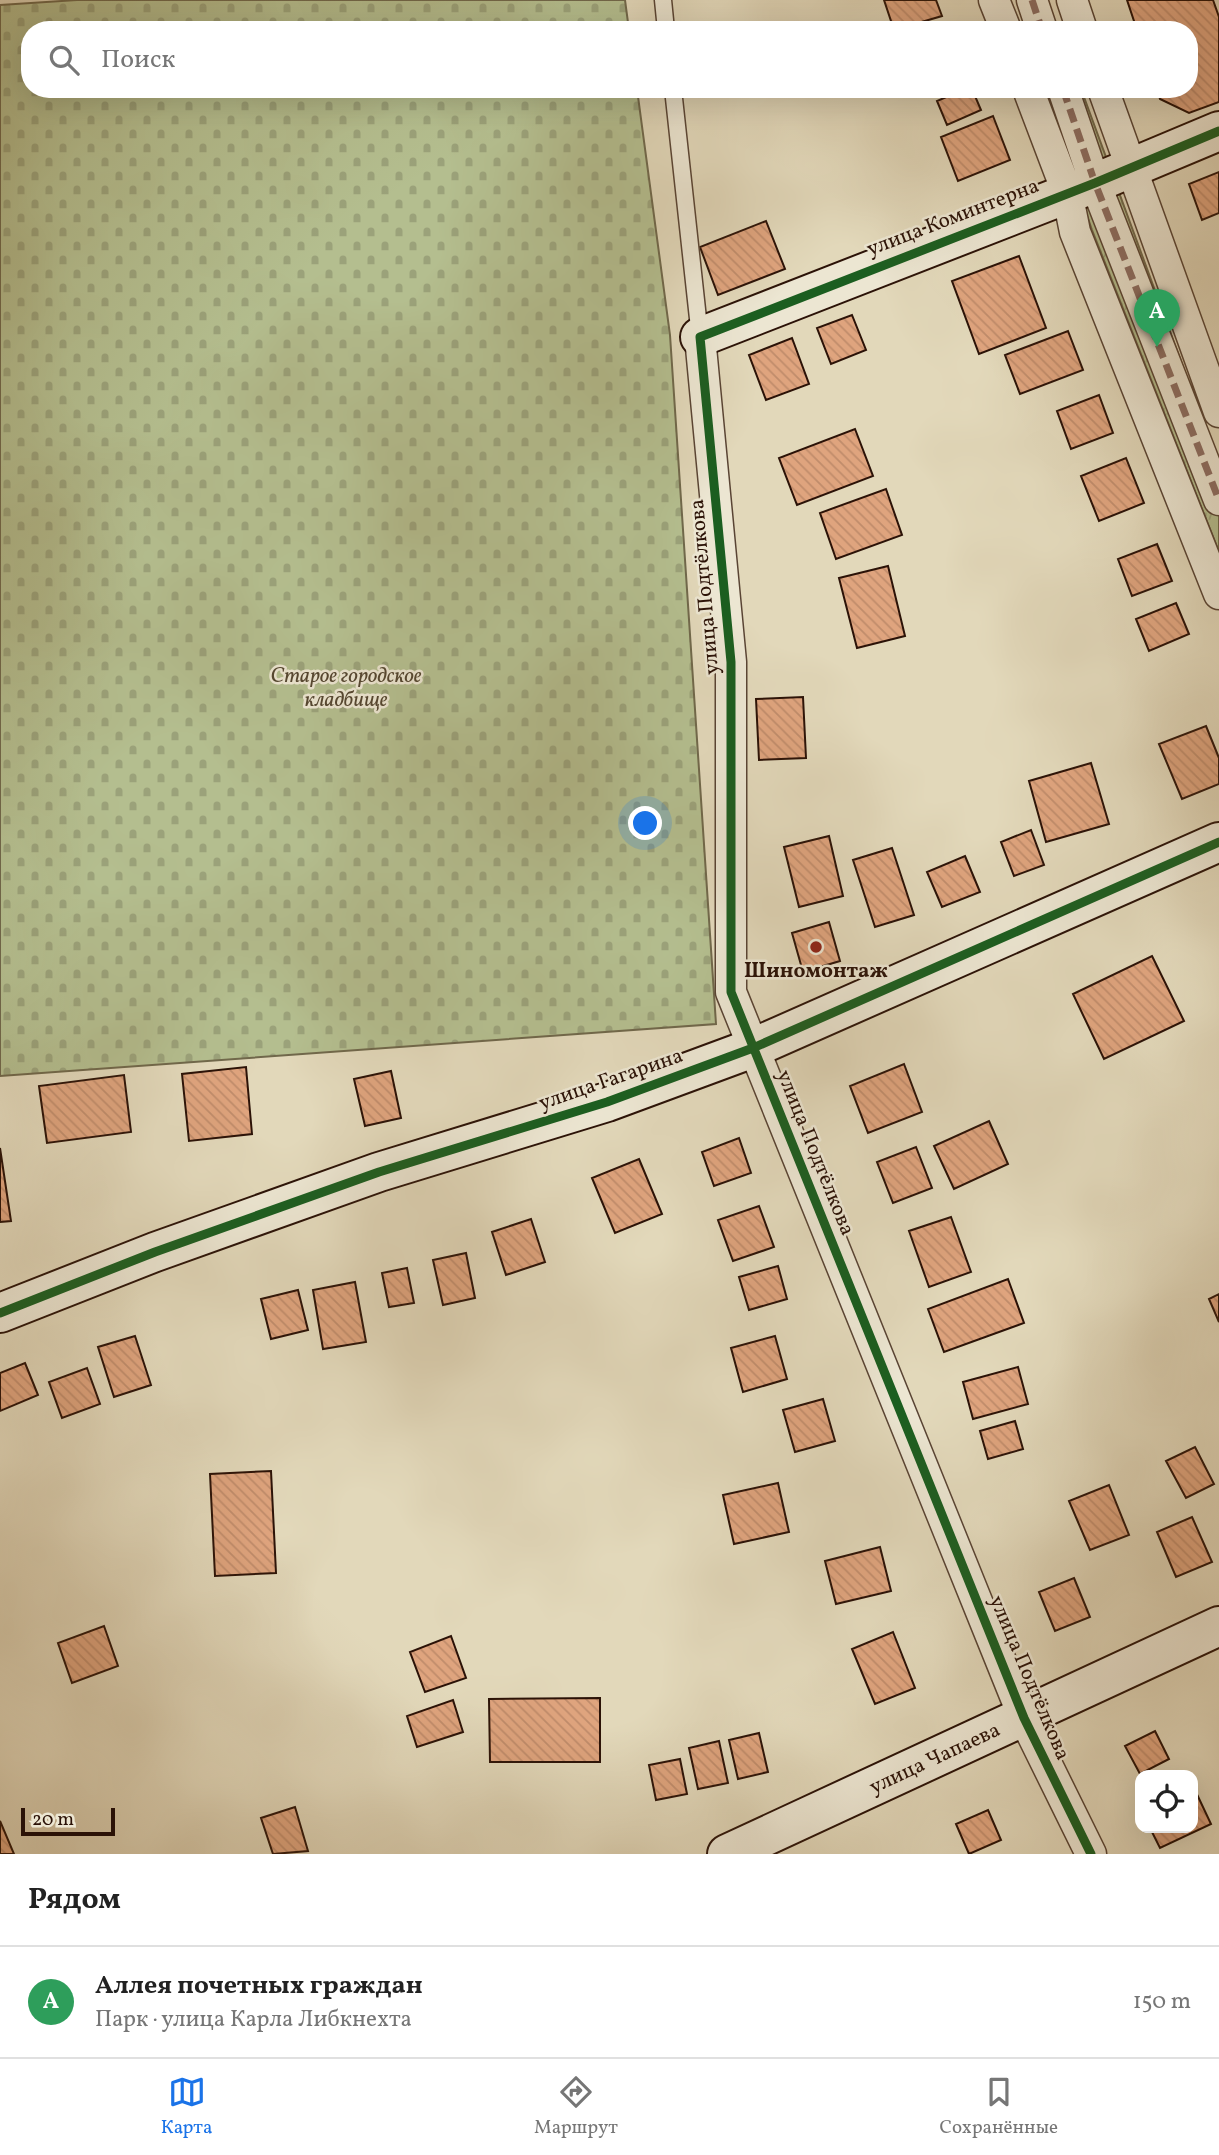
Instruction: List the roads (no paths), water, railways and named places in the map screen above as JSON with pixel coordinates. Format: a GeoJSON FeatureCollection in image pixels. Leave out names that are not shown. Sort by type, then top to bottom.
{"type":"FeatureCollection","features":[{"type":"Feature","properties":{"kind":"street"},"geometry":{"type":"LineString","coordinates":[[994,0],[1002,21]]}},
{"type":"Feature","properties":{"kind":"street"},"geometry":{"type":"LineString","coordinates":[[1032,0],[1039,21]]}},
{"type":"Feature","properties":{"kind":"street"},"geometry":{"type":"LineString","coordinates":[[1072,0],[1079,21]]}},
{"type":"Feature","properties":{"kind":"street"},"geometry":{"type":"LineString","coordinates":[[1033,98],[1081,188],[1219,500]]}},
{"type":"Feature","properties":{"kind":"street"},"geometry":{"type":"LineString","coordinates":[[1065,98],[1081,188],[1074,232],[1219,594]]}},
{"type":"Feature","properties":{"kind":"street"},"geometry":{"type":"LineString","coordinates":[[1106,98],[1219,412]]}},
{"type":"Feature","properties":{"kind":"street","name":"улица Коминтерна"},"geometry":{"type":"LineString","coordinates":[[700,337],[1219,131]]}},
{"type":"Feature","properties":{"kind":"street","name":"улица Подтёлкова"},"geometry":{"type":"LineString","coordinates":[[700,337],[731,662],[731,992],[1024,1718],[1091,1854]]}},
{"type":"Feature","properties":{"kind":"street","name":"улица Гагарина"},"geometry":{"type":"LineString","coordinates":[[0,1313],[155,1252],[354,1181],[607,1102],[753,1048],[1219,842]]}},
{"type":"Feature","properties":{"kind":"street","name":"улица Чапаева"},"geometry":{"type":"LineString","coordinates":[[727,1854],[1219,1626]]}},
{"type":"Feature","properties":{"kind":"lane"},"geometry":{"type":"LineString","coordinates":[[663,0],[665,21]]}},
{"type":"Feature","properties":{"kind":"lane"},"geometry":{"type":"LineString","coordinates":[[674,98],[700,337]]}},
{"type":"Feature","properties":{"kind":"place","name":"Аллея почетных граждан"},"geometry":{"type":"Point","coordinates":[1157,347]}},
{"type":"Feature","properties":{"kind":"place","name":"Шиномонтаж"},"geometry":{"type":"Point","coordinates":[816,947]}},
{"type":"Feature","properties":{"kind":"park label","name":"Старое городское кладбище"},"geometry":{"type":"Point","coordinates":[346,688]}}]}
